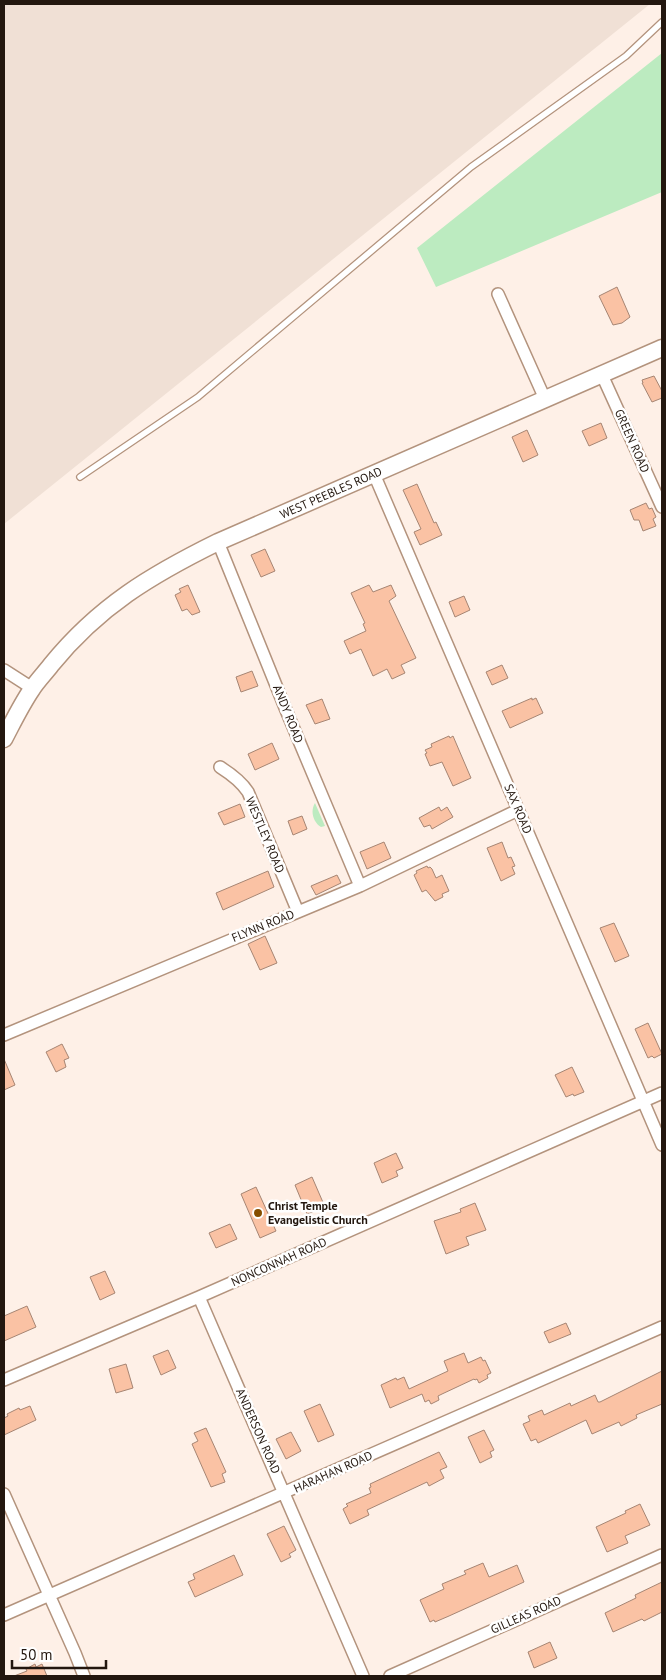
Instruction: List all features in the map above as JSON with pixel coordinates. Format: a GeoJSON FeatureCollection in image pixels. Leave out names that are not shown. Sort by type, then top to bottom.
{"type":"FeatureCollection","features":[{"type":"Feature","properties":{"kind":"main road","name":"WEST PEEBLES ROAD"},"geometry":{"type":"LineString","coordinates":[[4,739],[32,688],[75,638],[115,602],[155,575],[218,542],[662,348]]}},
{"type":"Feature","properties":{"kind":"street"},"geometry":{"type":"LineString","coordinates":[[498,294],[545,399]]}},
{"type":"Feature","properties":{"kind":"street","name":"GREEN ROAD"},"geometry":{"type":"LineString","coordinates":[[602,375],[662,507]]}},
{"type":"Feature","properties":{"kind":"street","name":"SAX ROAD"},"geometry":{"type":"LineString","coordinates":[[374,474],[662,1145]]}},
{"type":"Feature","properties":{"kind":"street","name":"ANDY ROAD"},"geometry":{"type":"LineString","coordinates":[[218,542],[360,886]]}},
{"type":"Feature","properties":{"kind":"street"},"geometry":{"type":"LineString","coordinates":[[4,670],[32,688]]}},
{"type":"Feature","properties":{"kind":"street","name":"WESTLEY ROAD"},"geometry":{"type":"LineString","coordinates":[[220,767],[234,776],[248,792],[298,912]]}},
{"type":"Feature","properties":{"kind":"street","name":"FLYNN ROAD"},"geometry":{"type":"LineString","coordinates":[[4,1035],[360,886],[518,810]]}},
{"type":"Feature","properties":{"kind":"street","name":"NONCONNAH ROAD"},"geometry":{"type":"LineString","coordinates":[[4,1380],[199,1297],[662,1093]]}},
{"type":"Feature","properties":{"kind":"street","name":"ANDERSON ROAD"},"geometry":{"type":"LineString","coordinates":[[199,1297],[363,1676]]}},
{"type":"Feature","properties":{"kind":"street","name":"HARAHAN ROAD"},"geometry":{"type":"LineString","coordinates":[[4,1616],[662,1327]]}},
{"type":"Feature","properties":{"kind":"street"},"geometry":{"type":"LineString","coordinates":[[4,1494],[76,1653],[84,1676]]}},
{"type":"Feature","properties":{"kind":"street","name":"GILLEAS ROAD"},"geometry":{"type":"LineString","coordinates":[[390,1676],[662,1555]]}},
{"type":"Feature","properties":{"kind":"lane"},"geometry":{"type":"LineString","coordinates":[[80,476],[198,397],[470,167],[626,56],[662,22]]}},
{"type":"Feature","properties":{"kind":"shaded area"},"geometry":{"type":"Polygon","coordinates":[[[4,4],[650,4],[4,524],[4,4]]]}},
{"type":"Feature","properties":{"kind":"green space"},"geometry":{"type":"Polygon","coordinates":[[[662,53],[662,192],[436,287],[417,248],[662,53]]]}},
{"type":"Feature","properties":{"kind":"green space"},"geometry":{"type":"Polygon","coordinates":[[[315,803],[325,826],[321,827],[314,819],[313,809],[315,803]]]}},
{"type":"Feature","properties":{"kind":"building"},"geometry":{"type":"Polygon","coordinates":[[[617,287],[630,317],[622,323],[613,325],[599,296],[617,287]]]}},
{"type":"Feature","properties":{"kind":"building"},"geometry":{"type":"Polygon","coordinates":[[[654,376],[662,391],[662,398],[652,402],[642,380],[654,376]]]}},
{"type":"Feature","properties":{"kind":"building"},"geometry":{"type":"Polygon","coordinates":[[[601,423],[607,438],[589,446],[582,431],[601,423]]]}},
{"type":"Feature","properties":{"kind":"building"},"geometry":{"type":"Polygon","coordinates":[[[527,430],[538,455],[523,462],[512,437],[527,430]]]}},
{"type":"Feature","properties":{"kind":"building"},"geometry":{"type":"Polygon","coordinates":[[[417,484],[434,523],[436,522],[442,535],[420,545],[414,532],[421,529],[403,490],[417,484]]]}},
{"type":"Feature","properties":{"kind":"building"},"geometry":{"type":"Polygon","coordinates":[[[646,503],[649,509],[652,508],[656,517],[653,519],[656,526],[643,531],[639,520],[634,520],[630,510],[646,503]]]}},
{"type":"Feature","properties":{"kind":"building"},"geometry":{"type":"Polygon","coordinates":[[[265,549],[275,571],[261,577],[251,555],[265,549]]]}},
{"type":"Feature","properties":{"kind":"building"},"geometry":{"type":"Polygon","coordinates":[[[188,585],[200,612],[192,615],[187,609],[182,611],[175,595],[181,592],[179,589],[188,585]]]}},
{"type":"Feature","properties":{"kind":"building"},"geometry":{"type":"Polygon","coordinates":[[[369,585],[373,592],[391,585],[396,596],[389,601],[416,658],[401,665],[405,673],[392,679],[387,669],[373,676],[361,649],[350,654],[344,641],[366,631],[363,624],[365,623],[351,593],[369,585]]]}},
{"type":"Feature","properties":{"kind":"building"},"geometry":{"type":"Polygon","coordinates":[[[464,596],[470,610],[455,617],[449,602],[464,596]]]}},
{"type":"Feature","properties":{"kind":"building"},"geometry":{"type":"Polygon","coordinates":[[[502,665],[508,678],[492,685],[486,672],[502,665]]]}},
{"type":"Feature","properties":{"kind":"building"},"geometry":{"type":"Polygon","coordinates":[[[252,671],[258,686],[241,692],[236,677],[252,671]]]}},
{"type":"Feature","properties":{"kind":"building"},"geometry":{"type":"Polygon","coordinates":[[[532,698],[532,700],[536,698],[543,713],[510,728],[502,711],[532,698]]]}},
{"type":"Feature","properties":{"kind":"building"},"geometry":{"type":"Polygon","coordinates":[[[322,699],[330,719],[315,724],[306,705],[322,699]]]}},
{"type":"Feature","properties":{"kind":"building"},"geometry":{"type":"Polygon","coordinates":[[[449,736],[450,738],[453,736],[471,778],[453,786],[442,762],[430,766],[425,754],[427,753],[425,750],[432,747],[431,744],[449,736]]]}},
{"type":"Feature","properties":{"kind":"building"},"geometry":{"type":"Polygon","coordinates":[[[272,743],[279,759],[255,770],[248,754],[272,743]]]}},
{"type":"Feature","properties":{"kind":"building"},"geometry":{"type":"Polygon","coordinates":[[[240,804],[245,817],[224,825],[218,813],[240,804]]]}},
{"type":"Feature","properties":{"kind":"building"},"geometry":{"type":"Polygon","coordinates":[[[439,807],[441,811],[447,807],[453,817],[432,829],[430,825],[424,827],[419,818],[439,807]]]}},
{"type":"Feature","properties":{"kind":"building"},"geometry":{"type":"Polygon","coordinates":[[[302,816],[307,829],[293,835],[288,821],[302,816]]]}},
{"type":"Feature","properties":{"kind":"building"},"geometry":{"type":"Polygon","coordinates":[[[384,842],[391,858],[367,869],[360,852],[384,842]]]}},
{"type":"Feature","properties":{"kind":"building"},"geometry":{"type":"Polygon","coordinates":[[[502,842],[508,858],[511,857],[515,866],[512,867],[515,874],[501,881],[487,848],[502,842]]]}},
{"type":"Feature","properties":{"kind":"building"},"geometry":{"type":"Polygon","coordinates":[[[427,866],[432,869],[436,878],[442,875],[449,891],[442,894],[443,897],[435,901],[426,890],[422,892],[414,875],[417,873],[416,871],[427,866]]]}},
{"type":"Feature","properties":{"kind":"building"},"geometry":{"type":"Polygon","coordinates":[[[268,871],[274,887],[223,910],[216,893],[268,871]]]}},
{"type":"Feature","properties":{"kind":"building"},"geometry":{"type":"Polygon","coordinates":[[[337,875],[341,883],[316,895],[311,886],[337,875]]]}},
{"type":"Feature","properties":{"kind":"building"},"geometry":{"type":"Polygon","coordinates":[[[614,923],[629,956],[615,962],[600,928],[614,923]]]}},
{"type":"Feature","properties":{"kind":"building"},"geometry":{"type":"Polygon","coordinates":[[[265,936],[277,963],[260,970],[248,944],[265,936]]]}},
{"type":"Feature","properties":{"kind":"building"},"geometry":{"type":"Polygon","coordinates":[[[648,1023],[662,1054],[654,1058],[652,1056],[648,1058],[635,1029],[648,1023]]]}},
{"type":"Feature","properties":{"kind":"building"},"geometry":{"type":"Polygon","coordinates":[[[62,1044],[69,1058],[64,1060],[66,1067],[56,1072],[46,1052],[62,1044]]]}},
{"type":"Feature","properties":{"kind":"building"},"geometry":{"type":"Polygon","coordinates":[[[4,1059],[15,1085],[4,1090],[4,1059]]]}},
{"type":"Feature","properties":{"kind":"building"},"geometry":{"type":"Polygon","coordinates":[[[572,1067],[584,1092],[566,1097],[555,1075],[572,1067]]]}},
{"type":"Feature","properties":{"kind":"building"},"geometry":{"type":"Polygon","coordinates":[[[396,1153],[403,1168],[396,1171],[398,1176],[382,1183],[374,1163],[396,1153]]]}},
{"type":"Feature","properties":{"kind":"building"},"geometry":{"type":"Polygon","coordinates":[[[312,1177],[325,1207],[307,1214],[295,1185],[312,1177]]]}},
{"type":"Feature","properties":{"kind":"building","name":"Christ Temple Evangelistic Church"},"geometry":{"type":"Polygon","coordinates":[[[256,1187],[276,1231],[260,1238],[241,1194],[256,1187]]]}},
{"type":"Feature","properties":{"kind":"building"},"geometry":{"type":"Polygon","coordinates":[[[475,1203],[486,1230],[466,1237],[469,1245],[446,1254],[434,1221],[461,1212],[460,1209],[475,1203]]]}},
{"type":"Feature","properties":{"kind":"building"},"geometry":{"type":"Polygon","coordinates":[[[230,1224],[237,1239],[216,1248],[209,1233],[230,1224]]]}},
{"type":"Feature","properties":{"kind":"building"},"geometry":{"type":"Polygon","coordinates":[[[105,1271],[115,1293],[100,1300],[90,1277],[105,1271]]]}},
{"type":"Feature","properties":{"kind":"building"},"geometry":{"type":"Polygon","coordinates":[[[27,1306],[36,1327],[4,1341],[4,1316],[27,1306]]]}},
{"type":"Feature","properties":{"kind":"building"},"geometry":{"type":"Polygon","coordinates":[[[566,1323],[571,1334],[549,1343],[544,1332],[566,1323]]]}},
{"type":"Feature","properties":{"kind":"building"},"geometry":{"type":"Polygon","coordinates":[[[168,1350],[176,1368],[161,1375],[153,1356],[168,1350]]]}},
{"type":"Feature","properties":{"kind":"building"},"geometry":{"type":"Polygon","coordinates":[[[464,1353],[468,1363],[481,1357],[483,1361],[485,1360],[491,1373],[487,1375],[488,1378],[479,1383],[477,1379],[474,1379],[438,1396],[439,1400],[431,1404],[429,1400],[425,1402],[422,1394],[390,1408],[381,1385],[396,1378],[397,1380],[404,1377],[409,1389],[448,1371],[444,1361],[464,1353]]]}},
{"type":"Feature","properties":{"kind":"building"},"geometry":{"type":"Polygon","coordinates":[[[126,1364],[133,1388],[116,1393],[109,1369],[126,1364]]]}},
{"type":"Feature","properties":{"kind":"building"},"geometry":{"type":"Polygon","coordinates":[[[662,1371],[662,1404],[636,1415],[637,1418],[621,1426],[619,1422],[592,1434],[586,1420],[538,1443],[536,1439],[531,1441],[523,1424],[530,1421],[528,1416],[542,1410],[544,1415],[570,1403],[571,1406],[595,1395],[598,1402],[600,1402],[662,1371]]]}},
{"type":"Feature","properties":{"kind":"building"},"geometry":{"type":"Polygon","coordinates":[[[320,1404],[334,1435],[318,1442],[304,1411],[320,1404]]]}},
{"type":"Feature","properties":{"kind":"building"},"geometry":{"type":"Polygon","coordinates":[[[30,1406],[36,1420],[4,1435],[4,1418],[8,1416],[7,1414],[19,1408],[20,1410],[30,1406]]]}},
{"type":"Feature","properties":{"kind":"building"},"geometry":{"type":"Polygon","coordinates":[[[206,1428],[226,1472],[222,1474],[225,1482],[211,1487],[192,1444],[198,1441],[194,1433],[206,1428]]]}},
{"type":"Feature","properties":{"kind":"building"},"geometry":{"type":"Polygon","coordinates":[[[484,1430],[494,1450],[490,1452],[492,1457],[480,1463],[468,1437],[484,1430]]]}},
{"type":"Feature","properties":{"kind":"building"},"geometry":{"type":"Polygon","coordinates":[[[291,1432],[301,1451],[286,1459],[276,1439],[291,1432]]]}},
{"type":"Feature","properties":{"kind":"building"},"geometry":{"type":"Polygon","coordinates":[[[439,1452],[447,1467],[440,1470],[444,1478],[429,1486],[427,1482],[367,1510],[369,1515],[350,1524],[343,1509],[348,1506],[346,1504],[371,1493],[370,1484],[439,1452]]]}},
{"type":"Feature","properties":{"kind":"building"},"geometry":{"type":"Polygon","coordinates":[[[640,1504],[650,1525],[625,1536],[628,1543],[607,1552],[596,1527],[640,1504]]]}},
{"type":"Feature","properties":{"kind":"building"},"geometry":{"type":"Polygon","coordinates":[[[284,1526],[296,1550],[289,1554],[291,1557],[281,1562],[267,1534],[284,1526]]]}},
{"type":"Feature","properties":{"kind":"building"},"geometry":{"type":"Polygon","coordinates":[[[234,1555],[243,1575],[195,1597],[188,1582],[195,1579],[193,1574],[234,1555]]]}},
{"type":"Feature","properties":{"kind":"building"},"geometry":{"type":"Polygon","coordinates":[[[483,1563],[489,1577],[517,1565],[524,1582],[435,1622],[434,1620],[430,1622],[420,1600],[444,1589],[442,1584],[466,1574],[464,1571],[483,1563]]]}},
{"type":"Feature","properties":{"kind":"building"},"geometry":{"type":"Polygon","coordinates":[[[662,1582],[662,1612],[644,1621],[642,1619],[613,1632],[605,1613],[636,1598],[635,1595],[662,1582]]]}},
{"type":"Feature","properties":{"kind":"building"},"geometry":{"type":"Polygon","coordinates":[[[550,1642],[557,1658],[534,1668],[528,1652],[550,1642]]]}},
{"type":"Feature","properties":{"kind":"building"},"geometry":{"type":"Polygon","coordinates":[[[35,1664],[36,1667],[42,1664],[47,1676],[14,1676],[27,1671],[26,1669],[35,1664]]]}},
{"type":"Feature","properties":{"kind":"place","name":"Christ Temple Evangelistic Church"},"geometry":{"type":"Point","coordinates":[258,1213]}}]}
